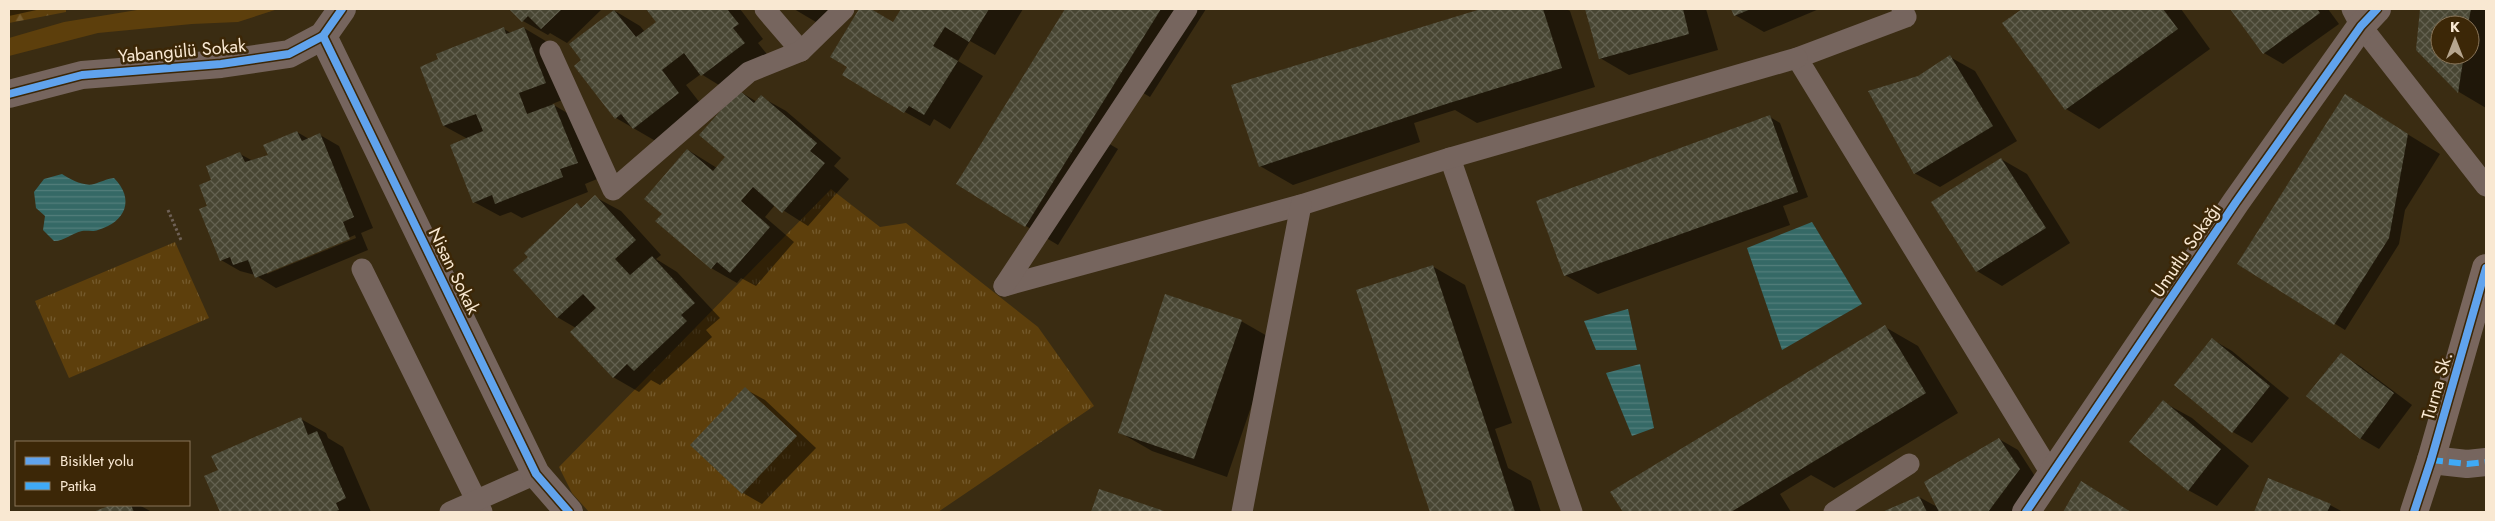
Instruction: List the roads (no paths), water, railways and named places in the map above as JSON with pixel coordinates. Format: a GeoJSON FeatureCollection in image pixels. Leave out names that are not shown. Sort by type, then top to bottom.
{"type":"FeatureCollection","features":[{"type":"Feature","properties":{"kind":"street","name":"Yabangülü Sokak"},"geometry":{"type":"LineString","coordinates":[[9,94],[82,75],[221,64],[289,54],[323,36],[342,9]]}},
{"type":"Feature","properties":{"kind":"street","name":"Umutlu Sokağı"},"geometry":{"type":"LineString","coordinates":[[2026,512],[2363,14]]}},
{"type":"Feature","properties":{"kind":"street","name":"Nisan Sokak"},"geometry":{"type":"LineString","coordinates":[[323,36],[536,474],[569,512]]}},
{"type":"Feature","properties":{"kind":"street","name":"Turna Sk."},"geometry":{"type":"LineString","coordinates":[[2414,512],[2432,460],[2486,268]]}},
{"type":"Feature","properties":{"kind":"street"},"geometry":{"type":"LineString","coordinates":[[2432,460],[2467,464],[2486,462]]}},
{"type":"Feature","properties":{"kind":"lane"},"geometry":{"type":"LineString","coordinates":[[764,9],[801,51]]}},
{"type":"Feature","properties":{"kind":"lane"},"geometry":{"type":"LineString","coordinates":[[550,51],[612,190],[749,72],[801,51],[844,9]]}},
{"type":"Feature","properties":{"kind":"lane"},"geometry":{"type":"LineString","coordinates":[[1187,9],[1004,286],[1301,205],[1450,158],[1797,58],[1909,11]]}},
{"type":"Feature","properties":{"kind":"lane"},"geometry":{"type":"LineString","coordinates":[[2363,14],[2486,186]]}},
{"type":"Feature","properties":{"kind":"lane"},"geometry":{"type":"LineString","coordinates":[[1797,58],[2052,475]]}},
{"type":"Feature","properties":{"kind":"lane"},"geometry":{"type":"LineString","coordinates":[[1450,158],[1572,512]]}},
{"type":"Feature","properties":{"kind":"lane"},"geometry":{"type":"LineString","coordinates":[[1242,512],[1301,205]]}},
{"type":"Feature","properties":{"kind":"lane"},"geometry":{"type":"LineString","coordinates":[[362,269],[480,506]]}},
{"type":"Feature","properties":{"kind":"lane"},"geometry":{"type":"LineString","coordinates":[[1834,512],[1909,464]]}},
{"type":"Feature","properties":{"kind":"lane"},"geometry":{"type":"LineString","coordinates":[[450,512],[480,506],[536,474]]}},
{"type":"Feature","properties":{"kind":"water"},"geometry":{"type":"Polygon","coordinates":[[[62,174],[73,180],[90,185],[114,178],[124,194],[126,202],[121,216],[108,226],[98,230],[82,231],[62,240],[54,241],[43,230],[45,216],[36,208],[34,192],[44,179],[62,174]]]}},
{"type":"Feature","properties":{"kind":"water"},"geometry":{"type":"Polygon","coordinates":[[[1812,222],[1862,304],[1782,350],[1747,248],[1812,222]]]}},
{"type":"Feature","properties":{"kind":"water"},"geometry":{"type":"Polygon","coordinates":[[[1628,309],[1637,350],[1596,350],[1584,321],[1628,309]]]}},
{"type":"Feature","properties":{"kind":"water"},"geometry":{"type":"Polygon","coordinates":[[[1640,364],[1654,428],[1632,436],[1606,373],[1640,364]]]}}]}
